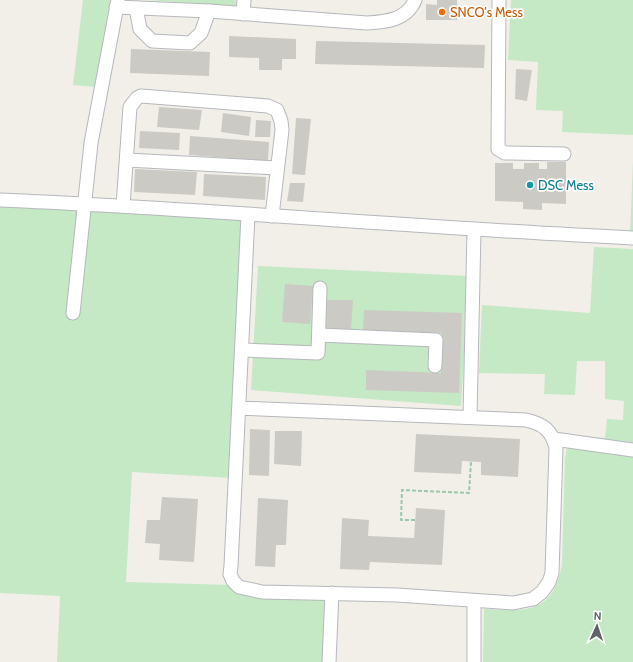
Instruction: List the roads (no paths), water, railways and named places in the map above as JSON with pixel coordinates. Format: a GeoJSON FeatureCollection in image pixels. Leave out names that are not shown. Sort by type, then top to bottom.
{"type":"FeatureCollection","features":[{"type":"Feature","properties":{"kind":"lane"},"geometry":{"type":"LineString","coordinates":[[243,14],[244,0]]}},
{"type":"Feature","properties":{"kind":"lane"},"geometry":{"type":"LineString","coordinates":[[73,313],[83,204],[92,132],[117,4],[136,8],[209,11],[379,22],[399,18],[408,12],[415,0]]}},
{"type":"Feature","properties":{"kind":"lane"},"geometry":{"type":"LineString","coordinates":[[499,0],[498,149],[504,153],[564,154]]}},
{"type":"Feature","properties":{"kind":"lane"},"geometry":{"type":"LineString","coordinates":[[136,8],[140,29],[152,41],[190,43],[201,33],[209,11]]}},
{"type":"Feature","properties":{"kind":"lane"},"geometry":{"type":"LineString","coordinates":[[123,206],[128,160],[130,108],[137,98],[141,96],[274,108],[277,110],[281,121],[281,143],[272,216]]}},
{"type":"Feature","properties":{"kind":"lane"},"geometry":{"type":"LineString","coordinates":[[128,160],[277,168]]}},
{"type":"Feature","properties":{"kind":"lane"},"geometry":{"type":"LineString","coordinates":[[0,200],[123,206],[474,230],[633,238]]}},
{"type":"Feature","properties":{"kind":"lane"},"geometry":{"type":"LineString","coordinates":[[239,408],[526,420],[536,422],[545,427],[554,439],[556,456],[553,561],[549,582],[542,592],[533,599],[525,602],[474,601],[397,595],[262,592],[239,587],[233,580],[230,574],[230,566],[248,215]]}},
{"type":"Feature","properties":{"kind":"lane"},"geometry":{"type":"LineString","coordinates":[[470,417],[474,230]]}},
{"type":"Feature","properties":{"kind":"lane"},"geometry":{"type":"LineString","coordinates":[[242,350],[318,353],[320,288]]}},
{"type":"Feature","properties":{"kind":"lane"},"geometry":{"type":"LineString","coordinates":[[319,335],[436,340],[435,366]]}},
{"type":"Feature","properties":{"kind":"lane"},"geometry":{"type":"LineString","coordinates":[[554,439],[633,450]]}},
{"type":"Feature","properties":{"kind":"lane"},"geometry":{"type":"LineString","coordinates":[[329,662],[332,593]]}},
{"type":"Feature","properties":{"kind":"lane"},"geometry":{"type":"LineString","coordinates":[[474,601],[474,662]]}},
{"type":"Feature","properties":{"kind":"place","name":"SNCO's Mess"},"geometry":{"type":"Point","coordinates":[442,12]}},
{"type":"Feature","properties":{"kind":"place","name":"DSC Mess"},"geometry":{"type":"Point","coordinates":[530,185]}}]}
